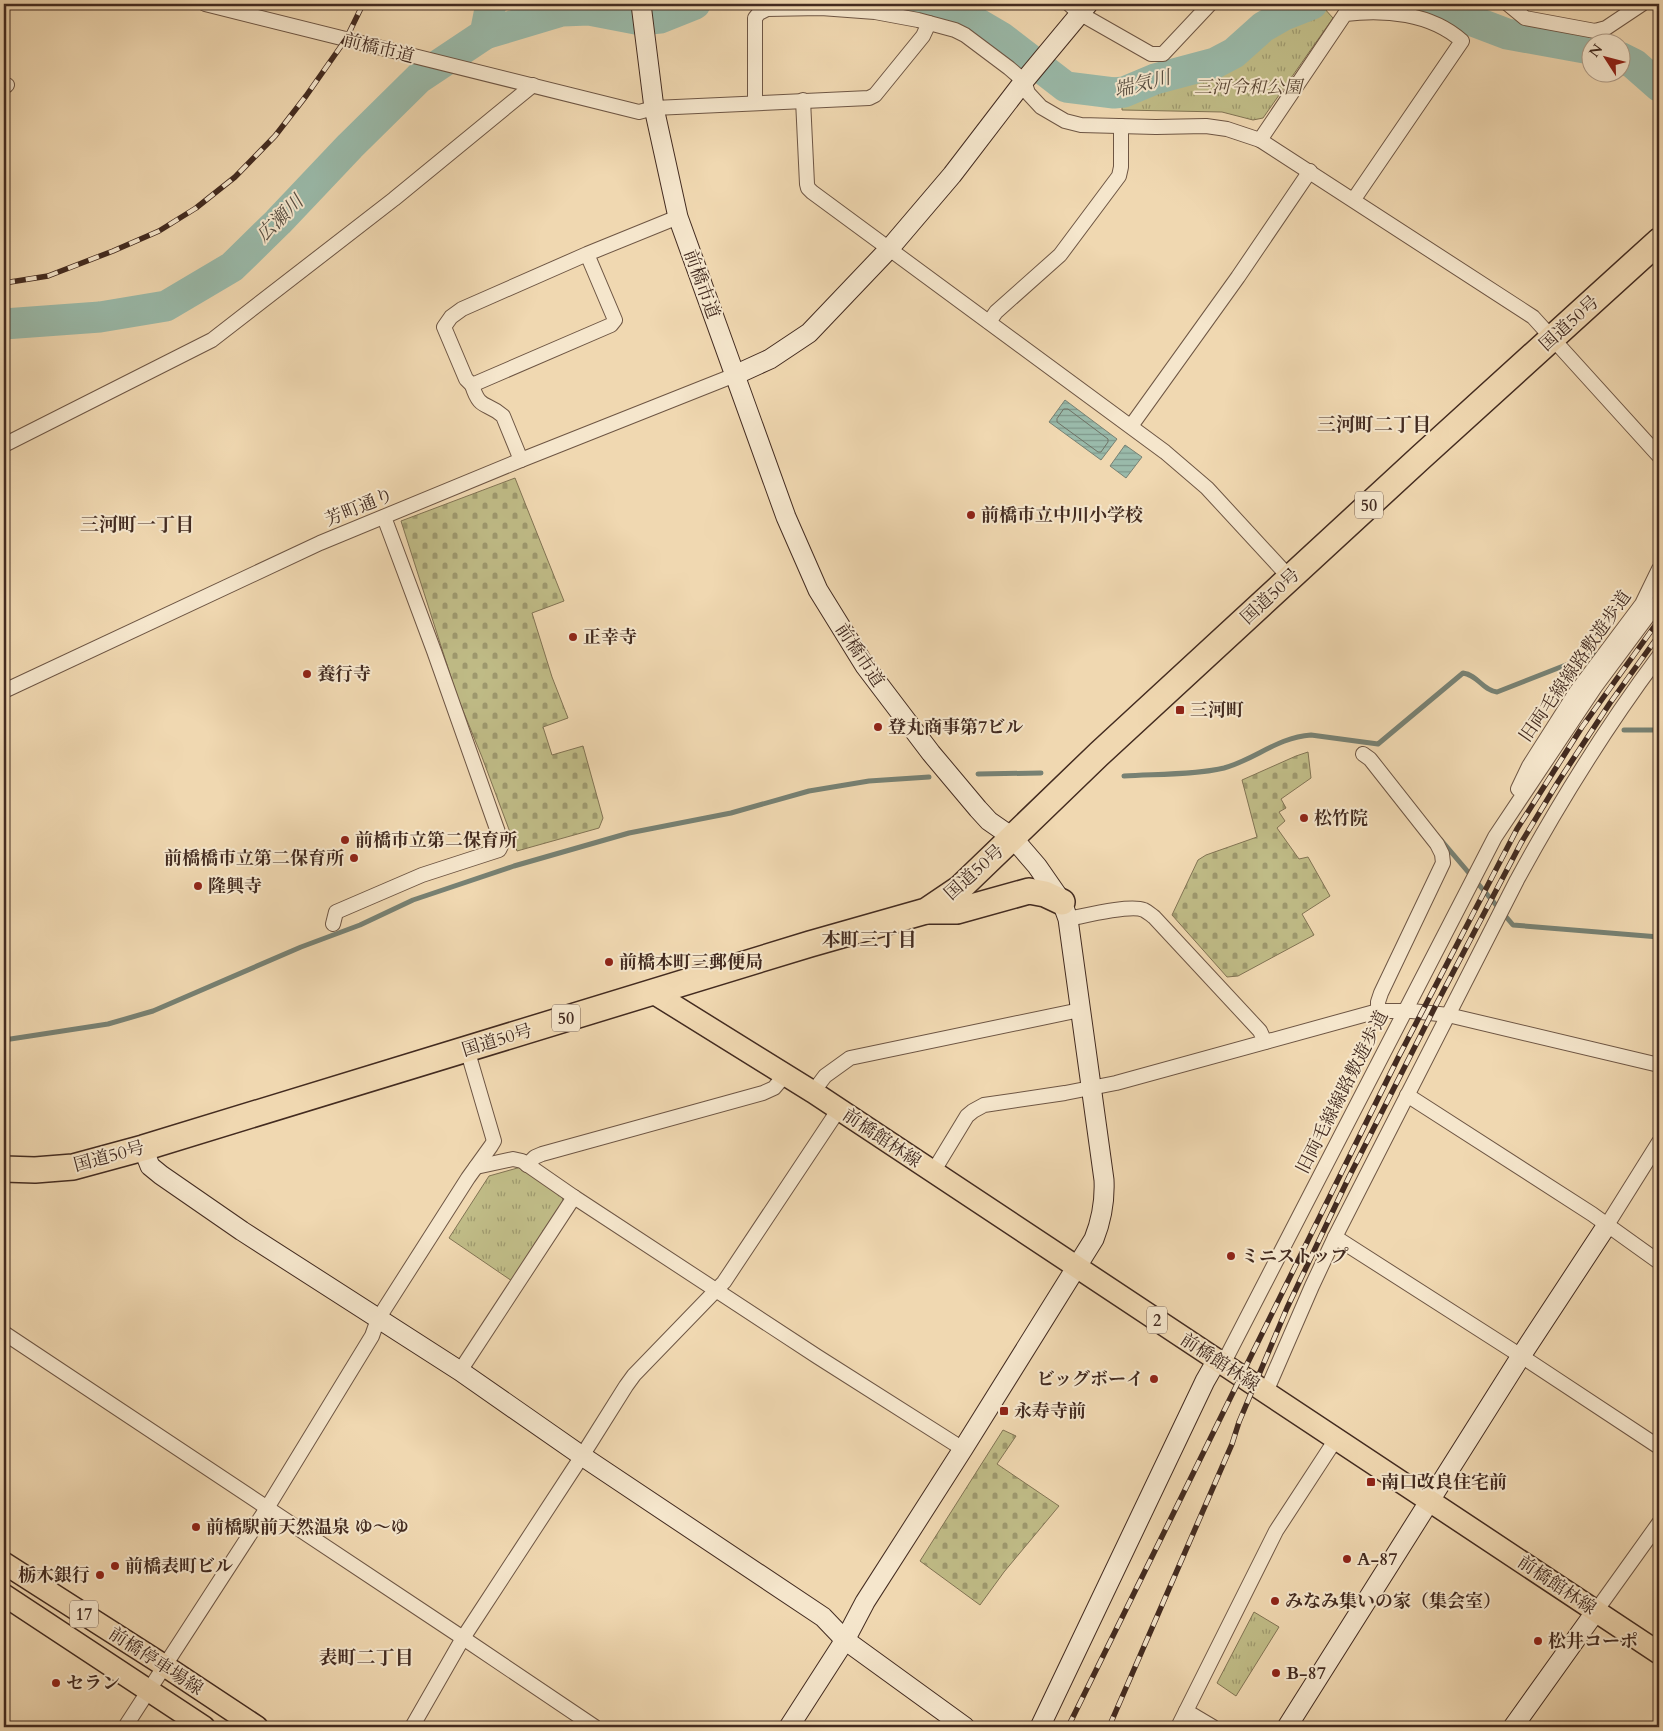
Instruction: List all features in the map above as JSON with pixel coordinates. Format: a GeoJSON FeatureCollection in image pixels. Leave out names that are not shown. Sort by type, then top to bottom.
{"type":"FeatureCollection","features":[{"type":"Feature","properties":{"kind":"highway","name":"国道50号"},"geometry":{"type":"LineString","coordinates":[[4,1169],[35,1170],[73,1167],[143,1148],[810,944],[926,911],[960,888],[1099,754],[1659,241]]}},
{"type":"Feature","properties":{"kind":"highway"},"geometry":{"type":"LineString","coordinates":[[926,911],[957,911],[1029,891],[1045,894],[1065,911]]}},
{"type":"Feature","properties":{"kind":"main road","name":"前橋館林線"},"geometry":{"type":"LineString","coordinates":[[652,992],[839,1109],[1659,1653]]}},
{"type":"Feature","properties":{"kind":"main road","name":"前橋停車場線"},"geometry":{"type":"LineString","coordinates":[[4,1562],[257,1727]]}},
{"type":"Feature","properties":{"kind":"main road","name":"前橋停車場線"},"geometry":{"type":"LineString","coordinates":[[4,1595],[204,1727]]}},
{"type":"Feature","properties":{"kind":"street","name":"前橋市道"},"geometry":{"type":"LineString","coordinates":[[205,4],[639,112],[654,108],[678,217],[786,517],[818,590],[865,666],[931,753],[989,821],[1012,838],[1037,866],[1065,911]]}},
{"type":"Feature","properties":{"kind":"street"},"geometry":{"type":"LineString","coordinates":[[640,4],[654,108],[869,98],[875,95],[923,36],[929,23]]}},
{"type":"Feature","properties":{"kind":"street"},"geometry":{"type":"LineString","coordinates":[[735,375],[770,359],[809,333],[889,249],[952,175],[1079,7],[1151,54],[1164,54],[1210,4]]}},
{"type":"Feature","properties":{"kind":"street"},"geometry":{"type":"LineString","coordinates":[[1508,4],[1526,18],[1595,31],[1606,28],[1642,4]]}},
{"type":"Feature","properties":{"kind":"street"},"geometry":{"type":"LineString","coordinates":[[755,103],[754,18],[767,9],[821,8],[875,12],[929,23],[955,30],[1026,78]]}},
{"type":"Feature","properties":{"kind":"street"},"geometry":{"type":"LineString","coordinates":[[1260,140],[1345,14],[1407,14],[1450,31],[1462,41],[1354,200]]}},
{"type":"Feature","properties":{"kind":"street"},"geometry":{"type":"LineString","coordinates":[[1026,78],[1028,94],[1041,107],[1065,121],[1080,125],[1206,126],[1260,140],[1534,317],[1659,456]]}},
{"type":"Feature","properties":{"kind":"street"},"geometry":{"type":"LineString","coordinates":[[4,445],[212,340],[386,205],[533,85]]}},
{"type":"Feature","properties":{"kind":"street"},"geometry":{"type":"LineString","coordinates":[[803,100],[808,188],[1165,452],[1206,488],[1290,578]]}},
{"type":"Feature","properties":{"kind":"street"},"geometry":{"type":"LineString","coordinates":[[989,322],[996,312],[1060,255],[1119,176],[1122,167],[1121,126]]}},
{"type":"Feature","properties":{"kind":"street"},"geometry":{"type":"LineString","coordinates":[[1131,426],[1248,264],[1310,172]]}},
{"type":"Feature","properties":{"kind":"street"},"geometry":{"type":"LineString","coordinates":[[522,460],[503,416],[498,411],[481,404],[476,398],[472,385],[466,379],[444,327],[451,317],[462,309],[587,254],[678,217]]}},
{"type":"Feature","properties":{"kind":"street"},"geometry":{"type":"LineString","coordinates":[[472,385],[611,325],[615,320],[587,254]]}},
{"type":"Feature","properties":{"kind":"street","name":"芳町通り"},"geometry":{"type":"LineString","coordinates":[[4,692],[311,547],[735,375]]}},
{"type":"Feature","properties":{"kind":"street"},"geometry":{"type":"LineString","coordinates":[[333,924],[336,912],[422,875],[498,850],[501,846],[498,832],[434,651],[384,517]]}},
{"type":"Feature","properties":{"kind":"street","name":"旧両毛線線路敷遊歩道"},"geometry":{"type":"LineString","coordinates":[[1220,1362],[1405,1011],[1530,766],[1576,692],[1642,604],[1659,568]]}},
{"type":"Feature","properties":{"kind":"street","name":"旧両毛線線路敷遊歩道"},"geometry":{"type":"LineString","coordinates":[[1494,837],[1595,687],[1659,601]]}},
{"type":"Feature","properties":{"kind":"street"},"geometry":{"type":"LineString","coordinates":[[1266,1392],[1335,1237],[1546,826],[1599,740],[1659,656]]}},
{"type":"Feature","properties":{"kind":"street"},"geometry":{"type":"LineString","coordinates":[[1363,754],[1370,758],[1437,844],[1442,854],[1442,863],[1381,993],[1378,1011]]}},
{"type":"Feature","properties":{"kind":"street"},"geometry":{"type":"LineString","coordinates":[[789,1727],[845,1640],[865,1602],[964,1449],[1077,1267],[1100,1225],[1105,1195],[1092,1088],[1065,911],[1138,909],[1150,914],[1260,1032],[1265,1042]]}},
{"type":"Feature","properties":{"kind":"street"},"geometry":{"type":"LineString","coordinates":[[813,1092],[825,1076],[850,1058],[1080,1010]]}},
{"type":"Feature","properties":{"kind":"street"},"geometry":{"type":"LineString","coordinates":[[933,1172],[967,1116],[978,1107],[1116,1083],[1378,1011],[1405,1011],[1448,1015],[1659,1065]]}},
{"type":"Feature","properties":{"kind":"street"},"geometry":{"type":"LineString","coordinates":[[125,1727],[267,1508],[372,1336],[378,1319],[494,1141],[467,1049]]}},
{"type":"Feature","properties":{"kind":"street"},"geometry":{"type":"LineString","coordinates":[[527,1165],[535,1157],[542,1154],[763,1094],[774,1088],[785,1075]]}},
{"type":"Feature","properties":{"kind":"street"},"geometry":{"type":"LineString","coordinates":[[1407,1095],[1606,1225],[1659,1262]]}},
{"type":"Feature","properties":{"kind":"street"},"geometry":{"type":"LineString","coordinates":[[412,1727],[463,1638],[634,1375],[724,1282],[839,1109]]}},
{"type":"Feature","properties":{"kind":"street"},"geometry":{"type":"LineString","coordinates":[[1287,1727],[1659,1142]]}},
{"type":"Feature","properties":{"kind":"street"},"geometry":{"type":"LineString","coordinates":[[143,1148],[150,1166],[161,1175],[242,1231],[460,1371],[582,1456],[823,1617],[845,1640],[965,1727]]}},
{"type":"Feature","properties":{"kind":"street"},"geometry":{"type":"LineString","coordinates":[[476,1167],[513,1159],[522,1161],[818,1357],[964,1449]]}},
{"type":"Feature","properties":{"kind":"street"},"geometry":{"type":"LineString","coordinates":[[460,1371],[574,1197]]}},
{"type":"Feature","properties":{"kind":"street"},"geometry":{"type":"LineString","coordinates":[[1335,1237],[1522,1356],[1659,1447]]}},
{"type":"Feature","properties":{"kind":"street"},"geometry":{"type":"LineString","coordinates":[[4,1333],[595,1727]]}},
{"type":"Feature","properties":{"kind":"street"},"geometry":{"type":"LineString","coordinates":[[1040,1727],[1205,1381],[1220,1362]]}},
{"type":"Feature","properties":{"kind":"street"},"geometry":{"type":"LineString","coordinates":[[1178,1727],[1276,1531],[1336,1439]]}},
{"type":"Feature","properties":{"kind":"street"},"geometry":{"type":"LineString","coordinates":[[1513,1727],[1659,1523]]}},
{"type":"Feature","properties":{"kind":"street"},"geometry":{"type":"LineString","coordinates":[[1186,1711],[1213,1727]]}},
{"type":"Feature","properties":{"kind":"green space","name":"三河令和公園"},"geometry":{"type":"Polygon","coordinates":[[[1323,7],[1333,18],[1263,118],[1253,120],[1222,112],[1122,110],[1122,102],[1222,68],[1268,37],[1323,7]]]}},
{"type":"Feature","properties":{"kind":"green space"},"geometry":{"type":"Polygon","coordinates":[[[515,478],[564,601],[532,613],[552,677],[568,718],[543,727],[552,755],[583,746],[603,818],[599,828],[517,851],[457,696],[401,521],[515,478]]]}},
{"type":"Feature","properties":{"kind":"green space"},"geometry":{"type":"Polygon","coordinates":[[[1308,752],[1311,778],[1281,799],[1286,808],[1279,812],[1285,821],[1277,828],[1299,859],[1308,857],[1330,896],[1302,914],[1314,935],[1238,976],[1227,977],[1172,915],[1198,860],[1206,855],[1257,837],[1242,780],[1308,752]]]}},
{"type":"Feature","properties":{"kind":"green space"},"geometry":{"type":"Polygon","coordinates":[[[521,1167],[561,1194],[564,1203],[512,1281],[449,1238],[489,1176],[521,1167]]]}},
{"type":"Feature","properties":{"kind":"green space"},"geometry":{"type":"Polygon","coordinates":[[[1003,1430],[1016,1436],[997,1464],[1059,1506],[1004,1572],[980,1605],[920,1561],[1003,1430]]]}},
{"type":"Feature","properties":{"kind":"green space"},"geometry":{"type":"Polygon","coordinates":[[[1254,1612],[1279,1627],[1236,1696],[1217,1683],[1254,1612]]]}},
{"type":"Feature","properties":{"kind":"water"},"geometry":{"type":"Polygon","coordinates":[[[1065,400],[1117,439],[1101,460],[1049,422],[1065,400]]]}},
{"type":"Feature","properties":{"kind":"water"},"geometry":{"type":"Polygon","coordinates":[[[1125,445],[1142,457],[1126,478],[1110,466],[1125,445]]]}},
{"type":"Feature","properties":{"kind":"waterway","name":"広瀬川"},"geometry":{"type":"LineString","coordinates":[[4,324],[100,317],[166,306],[232,267],[419,78],[485,34],[491,4]]}},
{"type":"Feature","properties":{"kind":"waterway","name":"端気川"},"geometry":{"type":"LineString","coordinates":[[485,34],[562,11],[589,10],[641,20],[660,18],[695,4]]}},
{"type":"Feature","properties":{"kind":"waterway","name":"端気川"},"geometry":{"type":"LineString","coordinates":[[918,4],[967,17],[1001,37],[1066,87],[1114,93],[1124,92],[1155,79],[1215,63],[1234,53],[1263,27],[1284,15],[1312,4]]}},
{"type":"Feature","properties":{"kind":"waterway","name":"端気川"},"geometry":{"type":"LineString","coordinates":[[1428,4],[1507,34],[1580,47]]}},
{"type":"Feature","properties":{"kind":"waterway","name":"端気川"},"geometry":{"type":"LineString","coordinates":[[1630,62],[1659,86]]}},
{"type":"Feature","properties":{"kind":"waterway"},"geometry":{"type":"LineString","coordinates":[[1124,776],[1188,773],[1224,768],[1246,760],[1277,744],[1311,735],[1378,744],[1463,673],[1468,674],[1487,688],[1497,692],[1594,654]]}},
{"type":"Feature","properties":{"kind":"waterway"},"geometry":{"type":"LineString","coordinates":[[1624,730],[1659,730]]}},
{"type":"Feature","properties":{"kind":"waterway"},"geometry":{"type":"LineString","coordinates":[[978,774],[1041,773]]}},
{"type":"Feature","properties":{"kind":"waterway"},"geometry":{"type":"LineString","coordinates":[[4,1040],[108,1024],[153,1011],[301,947],[360,925],[413,900],[514,866],[629,833],[731,813],[809,791],[869,781],[929,777]]}},
{"type":"Feature","properties":{"kind":"waterway"},"geometry":{"type":"LineString","coordinates":[[1441,840],[1513,925],[1659,937]]}},
{"type":"Feature","properties":{"kind":"railway"},"geometry":{"type":"LineString","coordinates":[[4,283],[48,276],[113,251],[159,231],[196,208],[235,177],[275,136],[346,39],[363,4]]}},
{"type":"Feature","properties":{"kind":"railway"},"geometry":{"type":"LineString","coordinates":[[1068,1727],[1398,1058],[1517,829],[1582,727],[1659,620]]}},
{"type":"Feature","properties":{"kind":"railway"},"geometry":{"type":"LineString","coordinates":[[1109,1727],[1232,1444],[1239,1422],[1287,1308],[1349,1177],[1521,843],[1558,782],[1610,703],[1659,635]]}},
{"type":"Feature","properties":{"kind":"place","name":"前橋市立中川小学校"},"geometry":{"type":"Point","coordinates":[971,515]}},
{"type":"Feature","properties":{"kind":"place","name":"正幸寺"},"geometry":{"type":"Point","coordinates":[573,637]}},
{"type":"Feature","properties":{"kind":"place","name":"養行寺"},"geometry":{"type":"Point","coordinates":[307,674]}},
{"type":"Feature","properties":{"kind":"place","name":"三河町"},"geometry":{"type":"Point","coordinates":[1180,710]}},
{"type":"Feature","properties":{"kind":"place","name":"登丸商事第7ビル"},"geometry":{"type":"Point","coordinates":[878,727]}},
{"type":"Feature","properties":{"kind":"place","name":"松竹院"},"geometry":{"type":"Point","coordinates":[1304,818]}},
{"type":"Feature","properties":{"kind":"place","name":"前橋市立第二保育所"},"geometry":{"type":"Point","coordinates":[345,840]}},
{"type":"Feature","properties":{"kind":"place","name":"前橋橋市立第二保育所"},"geometry":{"type":"Point","coordinates":[354,858]}},
{"type":"Feature","properties":{"kind":"place","name":"隆興寺"},"geometry":{"type":"Point","coordinates":[198,886]}},
{"type":"Feature","properties":{"kind":"place","name":"前橋本町三郵便局"},"geometry":{"type":"Point","coordinates":[609,962]}},
{"type":"Feature","properties":{"kind":"place","name":"ミニストップ"},"geometry":{"type":"Point","coordinates":[1231,1256]}},
{"type":"Feature","properties":{"kind":"place","name":"ビッグボーイ"},"geometry":{"type":"Point","coordinates":[1154,1379]}},
{"type":"Feature","properties":{"kind":"place","name":"永寿寺前"},"geometry":{"type":"Point","coordinates":[1004,1411]}},
{"type":"Feature","properties":{"kind":"place","name":"南口改良住宅前"},"geometry":{"type":"Point","coordinates":[1371,1482]}},
{"type":"Feature","properties":{"kind":"place","name":"前橋駅前天然温泉 ゆ～ゆ"},"geometry":{"type":"Point","coordinates":[196,1527]}},
{"type":"Feature","properties":{"kind":"place","name":"A-87"},"geometry":{"type":"Point","coordinates":[1347,1559]}},
{"type":"Feature","properties":{"kind":"place","name":"前橋表町ビル"},"geometry":{"type":"Point","coordinates":[115,1566]}},
{"type":"Feature","properties":{"kind":"place","name":"栃木銀行"},"geometry":{"type":"Point","coordinates":[100,1575]}},
{"type":"Feature","properties":{"kind":"place","name":"みなみ集いの家（集会室）"},"geometry":{"type":"Point","coordinates":[1275,1601]}},
{"type":"Feature","properties":{"kind":"place","name":"松井コーポ"},"geometry":{"type":"Point","coordinates":[1538,1641]}},
{"type":"Feature","properties":{"kind":"place","name":"B-87"},"geometry":{"type":"Point","coordinates":[1276,1673]}},
{"type":"Feature","properties":{"kind":"place","name":"セラン"},"geometry":{"type":"Point","coordinates":[56,1683]}},
{"type":"Feature","properties":{"kind":"district","name":"三河町二丁目"},"geometry":{"type":"Point","coordinates":[1374,424]}},
{"type":"Feature","properties":{"kind":"district","name":"三河町一丁目"},"geometry":{"type":"Point","coordinates":[137,524]}},
{"type":"Feature","properties":{"kind":"district","name":"本町三丁目"},"geometry":{"type":"Point","coordinates":[869,939]}},
{"type":"Feature","properties":{"kind":"district","name":"表町二丁目"},"geometry":{"type":"Point","coordinates":[366,1657]}}]}
